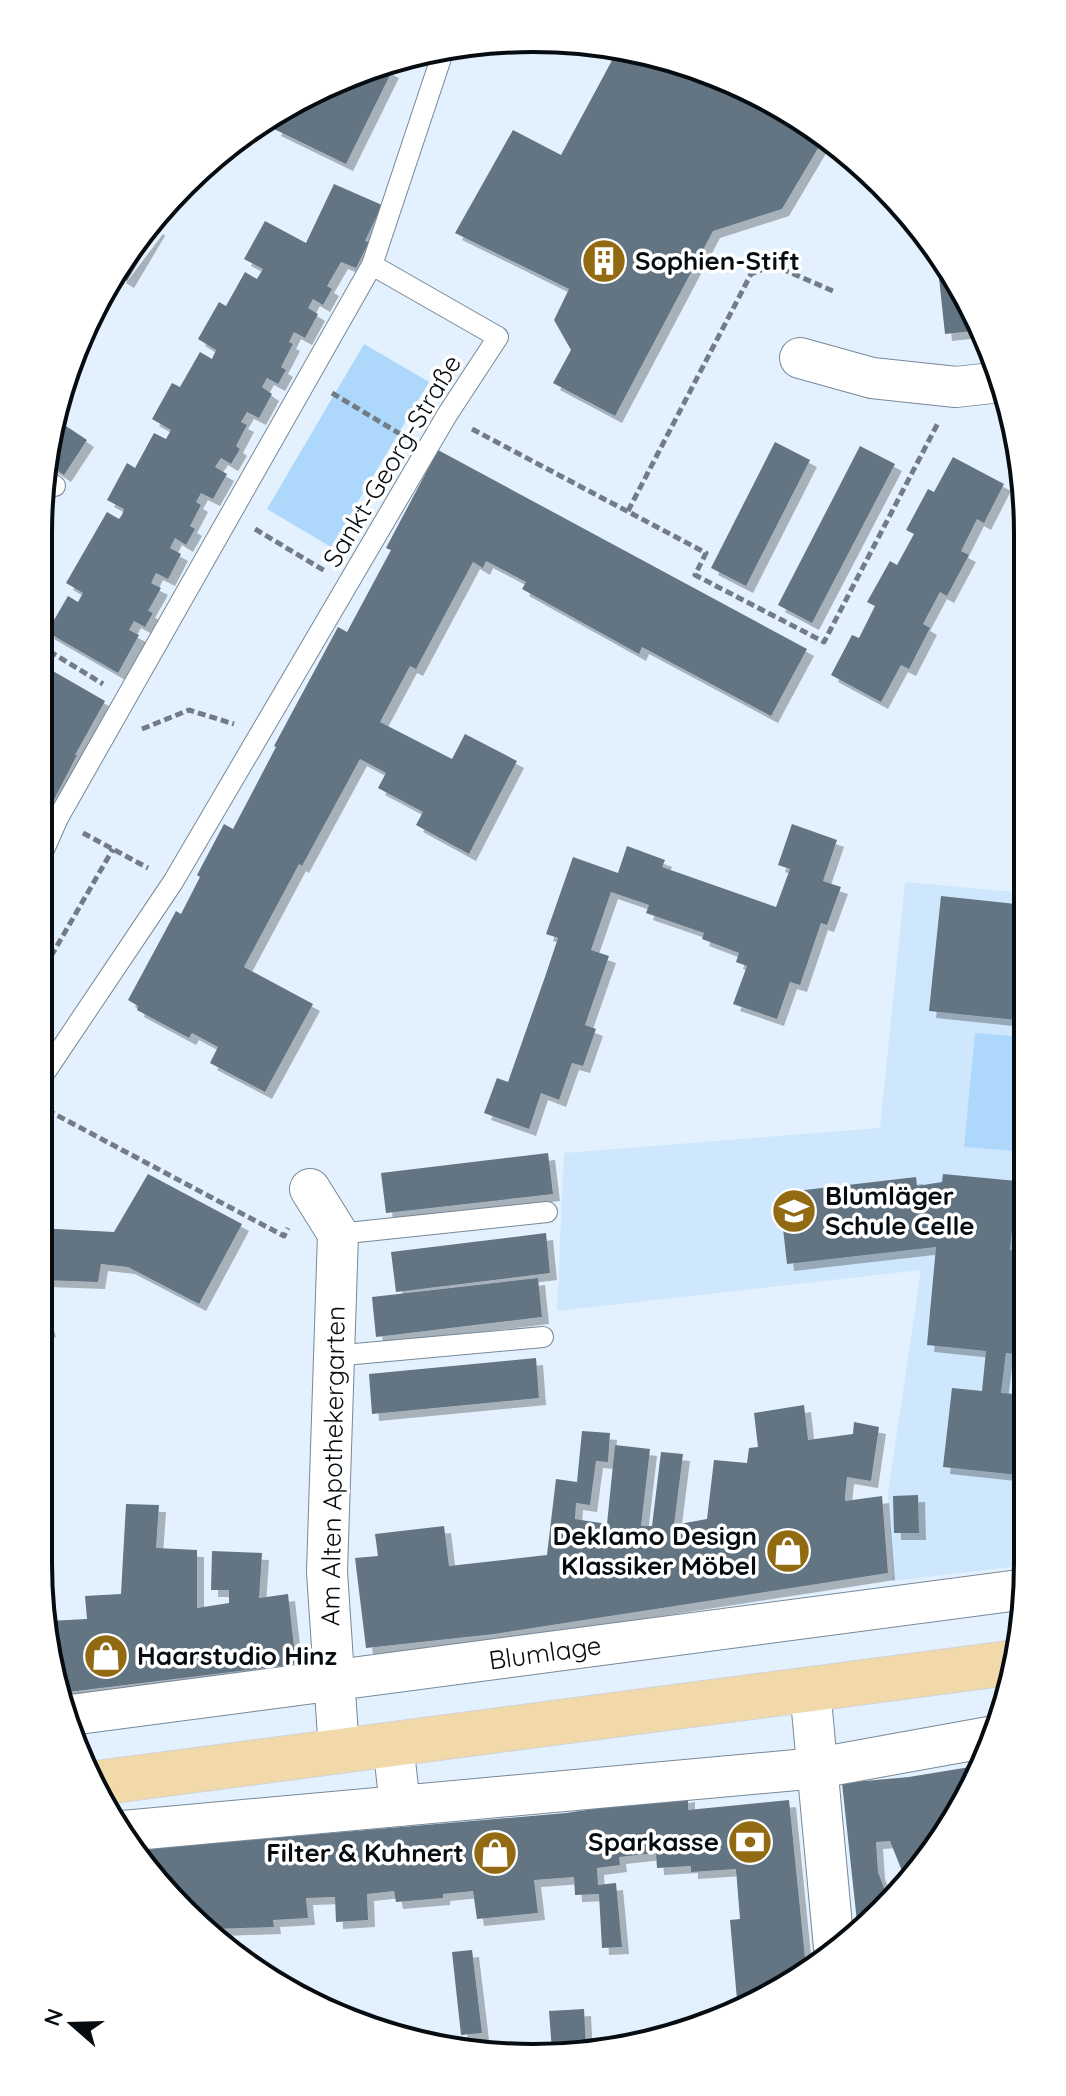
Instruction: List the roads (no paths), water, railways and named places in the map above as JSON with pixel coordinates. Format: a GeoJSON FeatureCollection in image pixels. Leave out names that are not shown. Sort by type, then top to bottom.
{"type":"FeatureCollection","features":[{"type":"Feature","properties":{"kind":"main road"},"geometry":{"type":"LineString","coordinates":[[105,1782],[1003,1664]]}},
{"type":"Feature","properties":{"kind":"street"},"geometry":{"type":"LineString","coordinates":[[800,358],[872,378],[956,387],[990,383]]}},
{"type":"Feature","properties":{"kind":"street"},"geometry":{"type":"LineString","coordinates":[[310,1189],[338,1234]]}},
{"type":"Feature","properties":{"kind":"street","name":"Am Alten Apothekergarten"},"geometry":{"type":"LineString","coordinates":[[338,1234],[327,1572],[339,1751]]}},
{"type":"Feature","properties":{"kind":"street","name":"Blumlage"},"geometry":{"type":"LineString","coordinates":[[77,1714],[1013,1591]]}},
{"type":"Feature","properties":{"kind":"street"},"geometry":{"type":"LineString","coordinates":[[810,1689],[833,1939]]}},
{"type":"Feature","properties":{"kind":"street"},"geometry":{"type":"LineString","coordinates":[[133,1830],[818,1768],[980,1739]]}},
{"type":"Feature","properties":{"kind":"street"},"geometry":{"type":"LineString","coordinates":[[393,1743],[400,1806]]}},
{"type":"Feature","properties":{"kind":"lane"},"geometry":{"type":"LineString","coordinates":[[52,832],[372,265],[440,61]]}},
{"type":"Feature","properties":{"kind":"lane","name":"Sankt-Georg-Straße"},"geometry":{"type":"LineString","coordinates":[[52,1062],[173,882],[447,415],[498,337],[372,265]]}},
{"type":"Feature","properties":{"kind":"lane"},"geometry":{"type":"LineString","coordinates":[[338,1234],[547,1212]]}},
{"type":"Feature","properties":{"kind":"lane"},"geometry":{"type":"LineString","coordinates":[[333,1356],[543,1337]]}},
{"type":"Feature","properties":{"kind":"place","name":"Sophien-Stift"},"geometry":{"type":"Point","coordinates":[604,261]}},
{"type":"Feature","properties":{"kind":"place","name":"Blumläger Schule Celle"},"geometry":{"type":"Point","coordinates":[794,1211]}},
{"type":"Feature","properties":{"kind":"place","name":"Deklamo Design Klassiker Möbel"},"geometry":{"type":"Point","coordinates":[788,1551]}},
{"type":"Feature","properties":{"kind":"place","name":"Haarstudio Hinz"},"geometry":{"type":"Point","coordinates":[106,1656]}},
{"type":"Feature","properties":{"kind":"place","name":"Sparkasse"},"geometry":{"type":"Point","coordinates":[750,1842]}},
{"type":"Feature","properties":{"kind":"place","name":"Filter & Kuhnert"},"geometry":{"type":"Point","coordinates":[495,1853]}}]}
